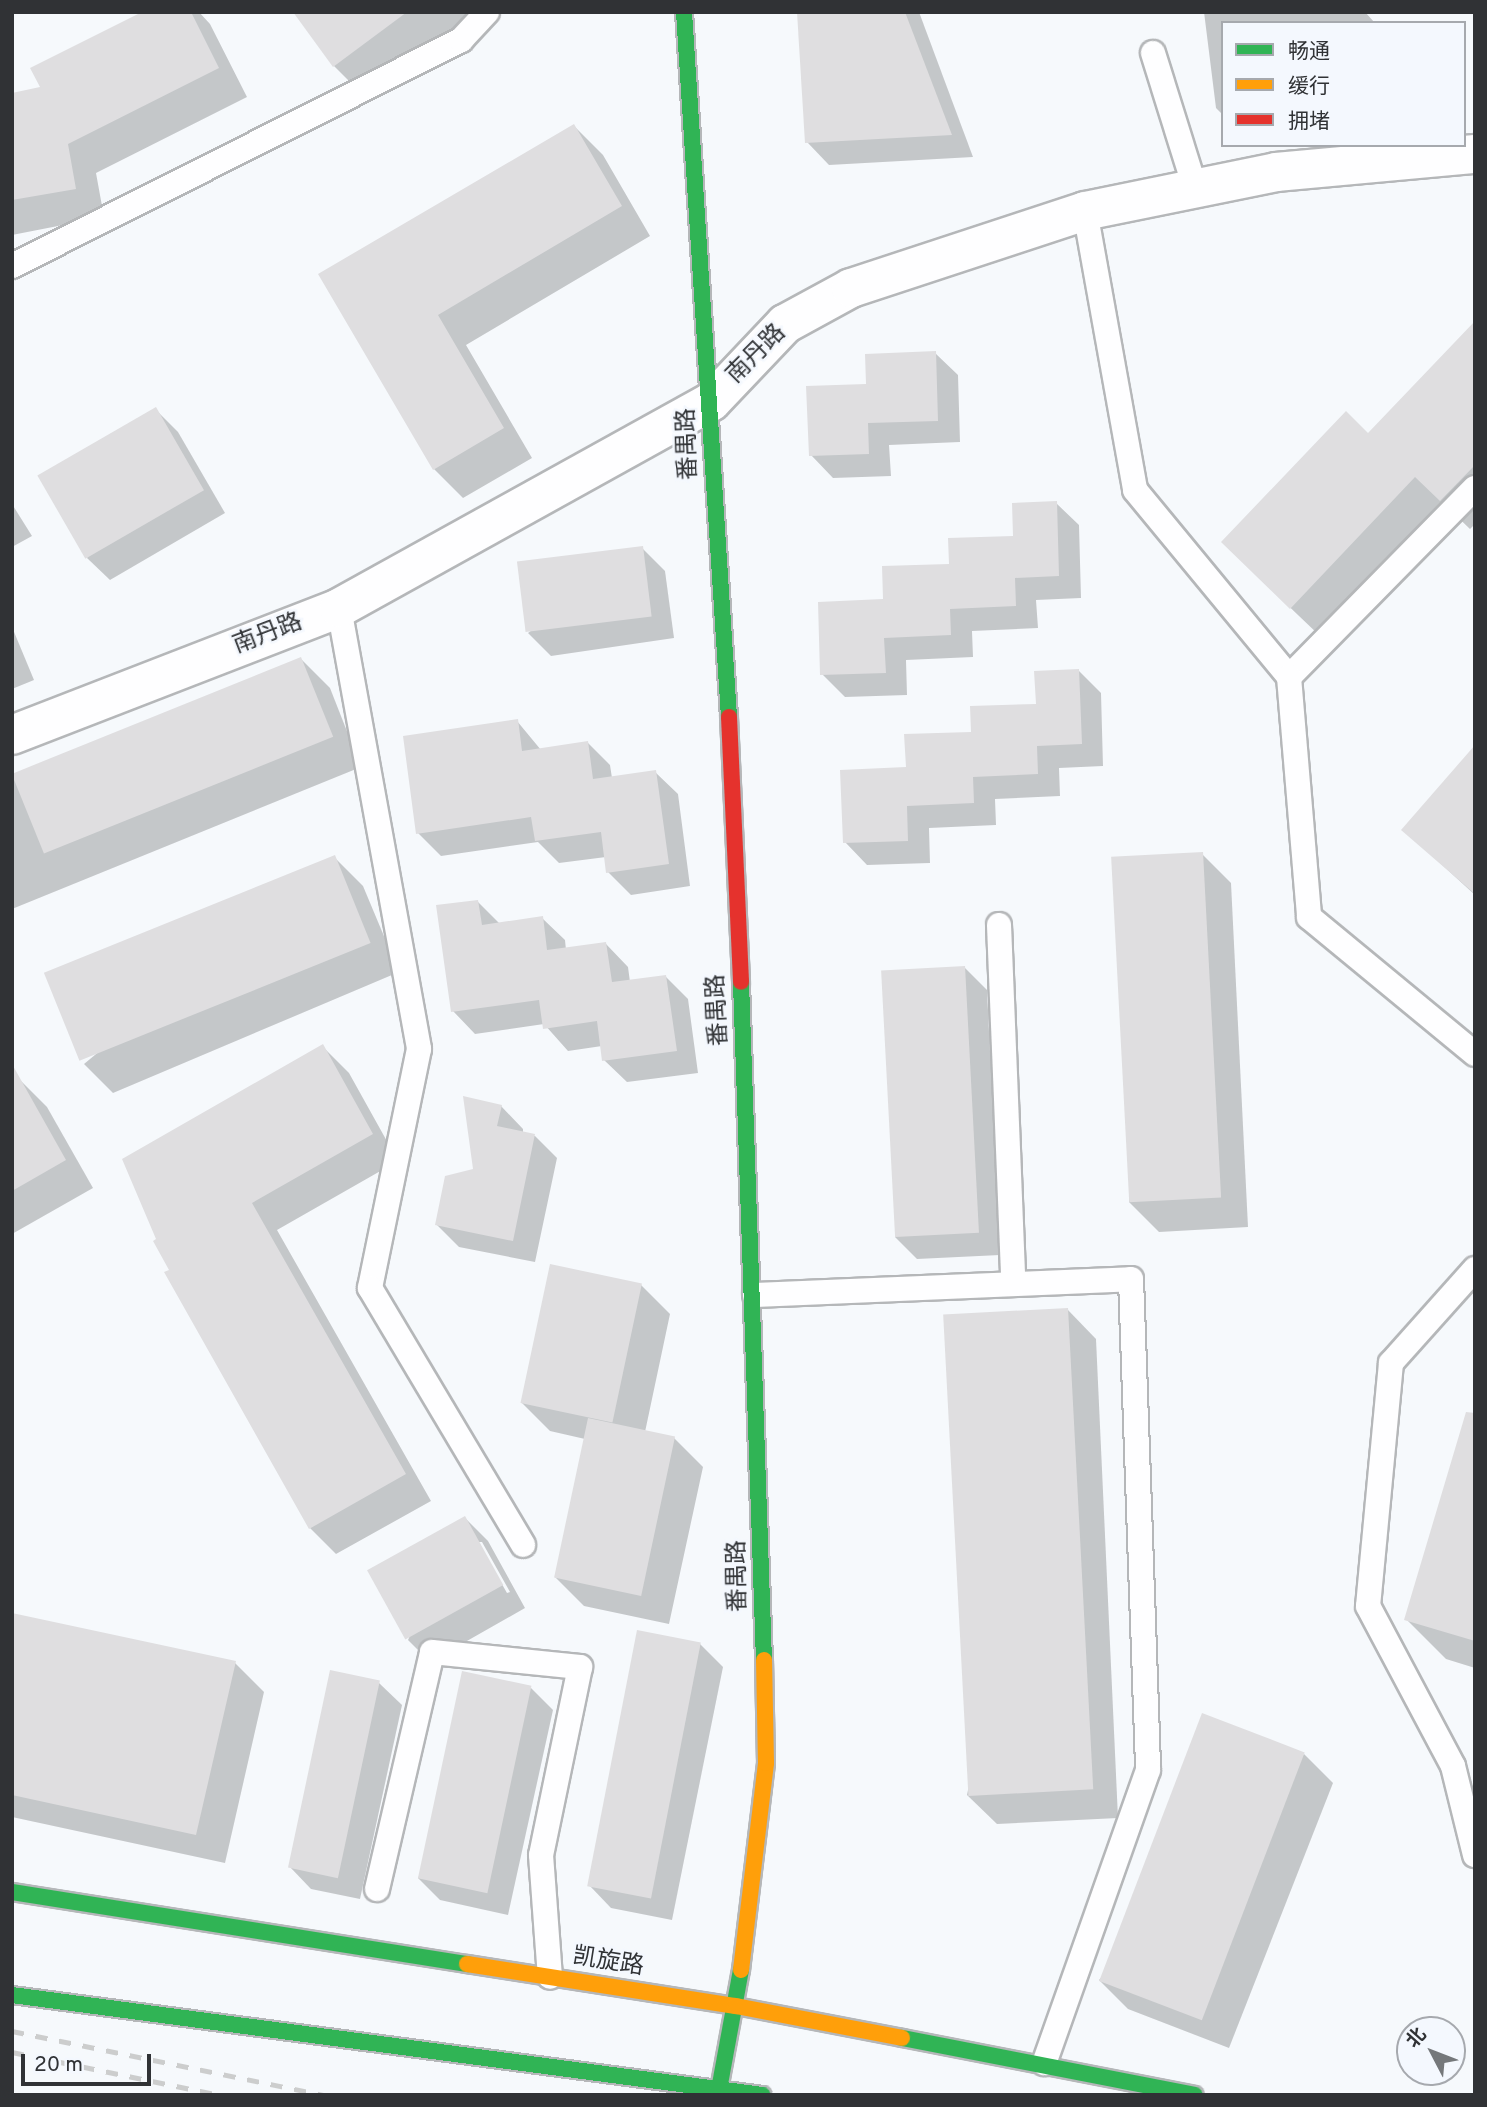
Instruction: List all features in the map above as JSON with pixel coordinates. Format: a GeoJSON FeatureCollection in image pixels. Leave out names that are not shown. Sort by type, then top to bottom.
{"type":"FeatureCollection","features":[{"type":"Feature","properties":{"kind":"street","name":"番禺路"},"geometry":{"type":"LineString","coordinates":[[684,12],[711,402],[755,1295],[766,1763],[736,2006],[719,2091]]}},
{"type":"Feature","properties":{"kind":"street","name":"南丹路"},"geometry":{"type":"LineString","coordinates":[[12,734],[339,608],[711,402],[785,324],[851,288],[1085,211],[1276,172],[1475,154]]}},
{"type":"Feature","properties":{"kind":"street","name":"凯旋路"},"geometry":{"type":"LineString","coordinates":[[12,1892],[736,2006],[1044,2063],[1194,2095]]}},
{"type":"Feature","properties":{"kind":"street"},"geometry":{"type":"LineString","coordinates":[[12,1995],[762,2095]]}},
{"type":"Feature","properties":{"kind":"lane"},"geometry":{"type":"LineString","coordinates":[[12,267],[461,40],[487,12]]}},
{"type":"Feature","properties":{"kind":"lane"},"geometry":{"type":"LineString","coordinates":[[1153,53],[1195,188]]}},
{"type":"Feature","properties":{"kind":"lane"},"geometry":{"type":"LineString","coordinates":[[1085,211],[1135,491],[1289,677],[1309,917],[1475,1054]]}},
{"type":"Feature","properties":{"kind":"lane"},"geometry":{"type":"LineString","coordinates":[[1289,677],[1475,488]]}},
{"type":"Feature","properties":{"kind":"lane"},"geometry":{"type":"LineString","coordinates":[[339,608],[419,1049],[370,1288],[523,1545]]}},
{"type":"Feature","properties":{"kind":"lane"},"geometry":{"type":"LineString","coordinates":[[999,925],[1013,1281]]}},
{"type":"Feature","properties":{"kind":"lane"},"geometry":{"type":"LineString","coordinates":[[1475,1269],[1391,1363],[1368,1606],[1453,1766],[1475,1855]]}},
{"type":"Feature","properties":{"kind":"lane"},"geometry":{"type":"LineString","coordinates":[[755,1295],[1013,1281],[1131,1279],[1148,1770],[1044,2063]]}},
{"type":"Feature","properties":{"kind":"lane"},"geometry":{"type":"LineString","coordinates":[[377,1889],[432,1652],[580,1667],[541,1855],[550,1977]]}},
{"type":"Feature","properties":{"kind":"building"},"geometry":{"type":"Polygon","coordinates":[[[142,12],[191,12],[219,68],[68,144],[76,189],[12,200],[12,93],[40,87],[30,68],[142,12]]]}},
{"type":"Feature","properties":{"kind":"building"},"geometry":{"type":"Polygon","coordinates":[[[293,12],[407,12],[333,67],[293,12]]]}},
{"type":"Feature","properties":{"kind":"building"},"geometry":{"type":"Polygon","coordinates":[[[797,12],[905,12],[952,135],[805,143],[797,12]]]}},
{"type":"Feature","properties":{"kind":"building"},"geometry":{"type":"Polygon","coordinates":[[[574,124],[622,206],[438,315],[504,428],[433,470],[318,274],[574,124]]]}},
{"type":"Feature","properties":{"kind":"building"},"geometry":{"type":"Polygon","coordinates":[[[1475,321],[1475,465],[1440,501],[1415,477],[1290,609],[1221,542],[1346,411],[1368,433],[1475,321]]]}},
{"type":"Feature","properties":{"kind":"building"},"geometry":{"type":"Polygon","coordinates":[[[936,351],[938,421],[868,423],[869,454],[809,456],[806,386],[866,384],[865,354],[936,351]]]}},
{"type":"Feature","properties":{"kind":"building"},"geometry":{"type":"Polygon","coordinates":[[[156,407],[204,490],[85,559],[37,476],[156,407]]]}},
{"type":"Feature","properties":{"kind":"building"},"geometry":{"type":"Polygon","coordinates":[[[1057,501],[1059,576],[1015,578],[1016,606],[950,609],[951,635],[884,638],[886,673],[820,675],[818,602],[883,599],[882,566],[949,564],[948,538],[1013,536],[1012,503],[1057,501]]]}},
{"type":"Feature","properties":{"kind":"building"},"geometry":{"type":"Polygon","coordinates":[[[643,546],[652,616],[526,632],[517,561],[643,546]]]}},
{"type":"Feature","properties":{"kind":"building"},"geometry":{"type":"Polygon","coordinates":[[[301,657],[333,737],[44,854],[12,774],[301,657]]]}},
{"type":"Feature","properties":{"kind":"building"},"geometry":{"type":"Polygon","coordinates":[[[1079,669],[1082,744],[1037,746],[1038,774],[973,777],[974,803],[907,806],[908,841],[843,843],[840,770],[906,767],[904,734],[971,732],[970,706],[1036,704],[1034,671],[1079,669]]]}},
{"type":"Feature","properties":{"kind":"building"},"geometry":{"type":"Polygon","coordinates":[[[518,719],[522,751],[588,741],[593,779],[656,770],[669,864],[606,873],[601,832],[535,841],[531,817],[416,834],[403,736],[518,719]]]}},
{"type":"Feature","properties":{"kind":"building"},"geometry":{"type":"Polygon","coordinates":[[[1475,745],[1475,894],[1401,830],[1475,745]]]}},
{"type":"Feature","properties":{"kind":"building"},"geometry":{"type":"Polygon","coordinates":[[[1203,852],[1221,1198],[1129,1202],[1111,857],[1203,852]]]}},
{"type":"Feature","properties":{"kind":"building"},"geometry":{"type":"Polygon","coordinates":[[[335,855],[371,943],[79,1061],[44,973],[335,855]]]}},
{"type":"Feature","properties":{"kind":"building"},"geometry":{"type":"Polygon","coordinates":[[[478,900],[482,925],[543,916],[547,950],[606,942],[612,982],[666,975],[677,1051],[602,1061],[597,1021],[543,1029],[539,1000],[451,1012],[436,905],[478,900]]]}},
{"type":"Feature","properties":{"kind":"building"},"geometry":{"type":"Polygon","coordinates":[[[965,966],[979,1233],[895,1237],[881,970],[965,966]]]}},
{"type":"Feature","properties":{"kind":"building"},"geometry":{"type":"Polygon","coordinates":[[[323,1044],[373,1134],[252,1203],[406,1474],[309,1529],[164,1272],[169,1270],[153,1241],[156,1239],[122,1159],[323,1044]]]}},
{"type":"Feature","properties":{"kind":"building"},"geometry":{"type":"Polygon","coordinates":[[[12,1064],[66,1160],[12,1191],[12,1064]]]}},
{"type":"Feature","properties":{"kind":"building"},"geometry":{"type":"Polygon","coordinates":[[[463,1096],[502,1105],[497,1126],[535,1134],[513,1241],[435,1225],[445,1176],[473,1169],[463,1096]]]}},
{"type":"Feature","properties":{"kind":"building"},"geometry":{"type":"Polygon","coordinates":[[[550,1264],[642,1284],[612,1422],[520,1403],[550,1264]]]}},
{"type":"Feature","properties":{"kind":"building"},"geometry":{"type":"Polygon","coordinates":[[[1068,1308],[1093,1789],[968,1796],[943,1315],[1068,1308]]]}},
{"type":"Feature","properties":{"kind":"building"},"geometry":{"type":"Polygon","coordinates":[[[1466,1412],[1475,1413],[1475,1641],[1404,1620],[1466,1412]]]}},
{"type":"Feature","properties":{"kind":"building"},"geometry":{"type":"Polygon","coordinates":[[[588,1418],[675,1437],[641,1596],[554,1577],[588,1418]]]}},
{"type":"Feature","properties":{"kind":"building"},"geometry":{"type":"Polygon","coordinates":[[[465,1516],[503,1585],[405,1639],[367,1570],[465,1516]]]}},
{"type":"Feature","properties":{"kind":"building"},"geometry":{"type":"Polygon","coordinates":[[[12,1613],[236,1661],[196,1835],[12,1795],[12,1613]]]}},
{"type":"Feature","properties":{"kind":"building"},"geometry":{"type":"Polygon","coordinates":[[[637,1630],[701,1642],[651,1899],[587,1886],[637,1630]]]}},
{"type":"Feature","properties":{"kind":"building"},"geometry":{"type":"Polygon","coordinates":[[[330,1670],[380,1681],[338,1878],[288,1868],[330,1670]]]}},
{"type":"Feature","properties":{"kind":"building"},"geometry":{"type":"Polygon","coordinates":[[[462,1671],[531,1686],[487,1893],[418,1878],[462,1671]]]}},
{"type":"Feature","properties":{"kind":"building"},"geometry":{"type":"Polygon","coordinates":[[[1202,1713],[1305,1752],[1202,2020],[1099,1981],[1202,1713]]]}},
{"type":"Feature","properties":{"kind":"railway"},"geometry":{"type":"LineString","coordinates":[[12,2031],[325,2095]]}},
{"type":"Feature","properties":{"kind":"railway"},"geometry":{"type":"LineString","coordinates":[[12,2052],[220,2095]]}},
{"type":"Feature","properties":{"kind":"traffic: fast"},"geometry":{"type":"LineString","coordinates":[[684,12],[729,717]]}},
{"type":"Feature","properties":{"kind":"traffic: fast"},"geometry":{"type":"LineString","coordinates":[[741,982],[764,1660]]}},
{"type":"Feature","properties":{"kind":"traffic: fast"},"geometry":{"type":"LineString","coordinates":[[12,1892],[467,1964]]}},
{"type":"Feature","properties":{"kind":"traffic: fast"},"geometry":{"type":"LineString","coordinates":[[718,2095],[741,1970]]}},
{"type":"Feature","properties":{"kind":"traffic: fast"},"geometry":{"type":"LineString","coordinates":[[12,1995],[762,2095]]}},
{"type":"Feature","properties":{"kind":"traffic: fast"},"geometry":{"type":"LineString","coordinates":[[902,2038],[1194,2095]]}},
{"type":"Feature","properties":{"kind":"traffic: slow"},"geometry":{"type":"LineString","coordinates":[[741,1970],[766,1763],[764,1660]]}},
{"type":"Feature","properties":{"kind":"traffic: slow"},"geometry":{"type":"LineString","coordinates":[[467,1964],[736,2006],[902,2038]]}},
{"type":"Feature","properties":{"kind":"traffic: jam"},"geometry":{"type":"LineString","coordinates":[[729,717],[741,982]]}}]}
